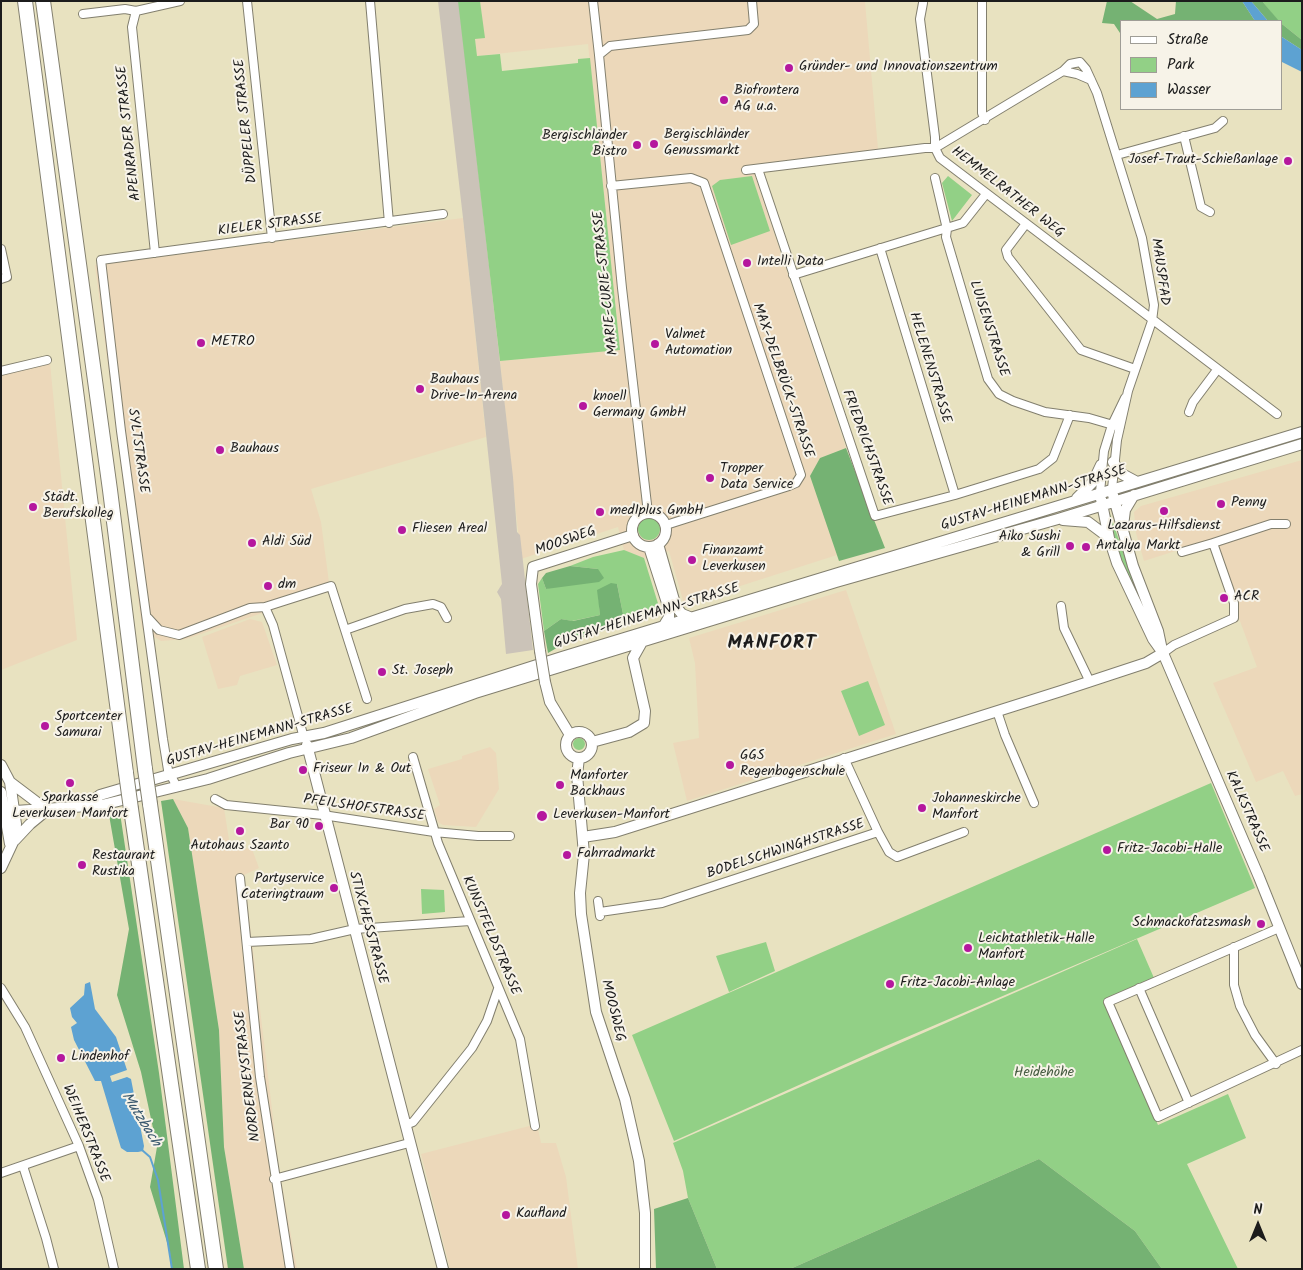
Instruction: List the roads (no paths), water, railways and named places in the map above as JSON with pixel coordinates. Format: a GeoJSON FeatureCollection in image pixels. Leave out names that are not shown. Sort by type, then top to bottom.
{"type":"FeatureCollection","features":[{"type":"Feature","properties":{"kind":"highway"},"geometry":{"type":"LineString","coordinates":[[25,1],[126,773],[198,1269]]}},
{"type":"Feature","properties":{"kind":"highway"},"geometry":{"type":"LineString","coordinates":[[43,1],[109,480],[150,804],[216,1269]]}},
{"type":"Feature","properties":{"kind":"street"},"geometry":{"type":"LineString","coordinates":[[83,14],[125,10],[136,11],[180,1]]}},
{"type":"Feature","properties":{"kind":"street","name":"DÜPPELER STRASSE"},"geometry":{"type":"LineString","coordinates":[[246,1],[272,238]]}},
{"type":"Feature","properties":{"kind":"street"},"geometry":{"type":"LineString","coordinates":[[370,1],[389,223]]}},
{"type":"Feature","properties":{"kind":"street","name":"MARIE-CURIE-STRASSE"},"geometry":{"type":"LineString","coordinates":[[593,1],[600,53],[611,186],[648,513]]}},
{"type":"Feature","properties":{"kind":"street"},"geometry":{"type":"LineString","coordinates":[[600,53],[610,46],[748,30],[754,24],[752,1]]}},
{"type":"Feature","properties":{"kind":"street"},"geometry":{"type":"LineString","coordinates":[[923,3],[920,19],[935,148],[985,120],[982,113],[982,1]]}},
{"type":"Feature","properties":{"kind":"street","name":"APENRADER STRASSE"},"geometry":{"type":"LineString","coordinates":[[136,11],[132,27],[155,253]]}},
{"type":"Feature","properties":{"kind":"street","name":"MAUSPFAD"},"geometry":{"type":"LineString","coordinates":[[985,120],[1063,71],[1091,80],[1133,203],[1146,257],[1154,304],[1152,321],[1101,465],[1100,492]]}},
{"type":"Feature","properties":{"kind":"street"},"geometry":{"type":"LineString","coordinates":[[1117,155],[1216,128],[1223,121]]}},
{"type":"Feature","properties":{"kind":"street"},"geometry":{"type":"LineString","coordinates":[[1184,136],[1201,207],[1210,212]]}},
{"type":"Feature","properties":{"kind":"street","name":"HEMMELRATHER WEG"},"geometry":{"type":"LineString","coordinates":[[746,170],[935,148],[940,158],[1025,225],[1109,285],[1152,321],[1277,414]]}},
{"type":"Feature","properties":{"kind":"street","name":"FRIEDRICHSTRASSE"},"geometry":{"type":"LineString","coordinates":[[758,169],[875,516],[955,495],[1040,469],[1047,464],[1057,451],[1070,414]]}},
{"type":"Feature","properties":{"kind":"street","name":"MAX-DELBRÜCK-STRASSE"},"geometry":{"type":"LineString","coordinates":[[611,186],[691,178],[704,183],[801,475],[796,483],[789,486],[666,525]]}},
{"type":"Feature","properties":{"kind":"street","name":"LUISENSTRASSE"},"geometry":{"type":"LineString","coordinates":[[934,178],[947,228],[946,236],[988,379],[999,394],[1045,412],[1070,414],[1116,426]]}},
{"type":"Feature","properties":{"kind":"street"},"geometry":{"type":"LineString","coordinates":[[793,275],[963,222],[986,194]]}},
{"type":"Feature","properties":{"kind":"street","name":"KIELER STRASSE"},"geometry":{"type":"LineString","coordinates":[[101,260],[389,223],[443,214]]}},
{"type":"Feature","properties":{"kind":"street"},"geometry":{"type":"LineString","coordinates":[[1025,225],[1006,250],[1008,257],[1081,350],[1135,369]]}},
{"type":"Feature","properties":{"kind":"street","name":"HELENENSTRASSE"},"geometry":{"type":"LineString","coordinates":[[880,248],[955,495]]}},
{"type":"Feature","properties":{"kind":"street"},"geometry":{"type":"LineString","coordinates":[[1,250],[4,278]]}},
{"type":"Feature","properties":{"kind":"street","name":"SYLTSTRASSE"},"geometry":{"type":"LineString","coordinates":[[101,260],[121,431],[148,618],[150,646],[170,776],[177,787]]}},
{"type":"Feature","properties":{"kind":"street"},"geometry":{"type":"LineString","coordinates":[[1,371],[47,360]]}},
{"type":"Feature","properties":{"kind":"street"},"geometry":{"type":"LineString","coordinates":[[1189,412],[1193,402],[1217,370]]}},
{"type":"Feature","properties":{"kind":"street","name":"MAUSPFAD"},"geometry":{"type":"LineString","coordinates":[[1112,489],[1116,426]]}},
{"type":"Feature","properties":{"kind":"street","name":"GUSTAV-HEINEMANN-STRASSE"},"geometry":{"type":"LineString","coordinates":[[88,804],[100,795],[366,720],[1100,492],[1302,432]]}},
{"type":"Feature","properties":{"kind":"street","name":"GUSTAV-HEINEMANN-STRASSE"},"geometry":{"type":"LineString","coordinates":[[7,811],[47,810],[88,804],[102,805],[177,787],[289,753],[309,750],[351,738],[475,693],[836,582],[1058,519],[1302,444]]}},
{"type":"Feature","properties":{"kind":"street"},"geometry":{"type":"LineString","coordinates":[[1113,462],[1122,474],[1137,482]]}},
{"type":"Feature","properties":{"kind":"street"},"geometry":{"type":"LineString","coordinates":[[1075,500],[1090,485],[1101,465]]}},
{"type":"Feature","properties":{"kind":"street","name":"KALKSTRASSE"},"geometry":{"type":"LineString","coordinates":[[1112,489],[1140,586],[1158,631],[1163,653],[1302,984]]}},
{"type":"Feature","properties":{"kind":"street","name":"KALKSTRASSE"},"geometry":{"type":"LineString","coordinates":[[1100,492],[1109,538],[1133,598],[1153,640],[1163,653]]}},
{"type":"Feature","properties":{"kind":"street"},"geometry":{"type":"LineString","coordinates":[[1123,530],[1125,510],[1134,495]]}},
{"type":"Feature","properties":{"kind":"street"},"geometry":{"type":"LineString","coordinates":[[648,513],[661,517],[666,525],[664,538],[654,546],[639,543],[633,535],[635,520],[648,513]]}},
{"type":"Feature","properties":{"kind":"street"},"geometry":{"type":"LineString","coordinates":[[1058,519],[1088,522],[1109,538]]}},
{"type":"Feature","properties":{"kind":"street"},"geometry":{"type":"LineString","coordinates":[[1182,552],[1271,524],[1286,524]]}},
{"type":"Feature","properties":{"kind":"street","name":"MOOSWEG"},"geometry":{"type":"LineString","coordinates":[[570,735],[550,702],[540,651],[531,584],[533,567],[633,535]]}},
{"type":"Feature","properties":{"kind":"street"},"geometry":{"type":"LineString","coordinates":[[583,837],[615,832],[1146,663],[1174,645],[1234,618],[1234,603],[1213,543]]}},
{"type":"Feature","properties":{"kind":"street"},"geometry":{"type":"LineString","coordinates":[[654,546],[676,607],[682,614],[692,618]]}},
{"type":"Feature","properties":{"kind":"street"},"geometry":{"type":"LineString","coordinates":[[654,546],[669,609],[669,618],[663,627]]}},
{"type":"Feature","properties":{"kind":"street"},"geometry":{"type":"LineString","coordinates":[[148,618],[153,626],[164,632],[178,635],[250,608],[265,608],[331,586],[367,699]]}},
{"type":"Feature","properties":{"kind":"street"},"geometry":{"type":"LineString","coordinates":[[345,630],[405,609],[433,604],[441,607],[448,618]]}},
{"type":"Feature","properties":{"kind":"street"},"geometry":{"type":"LineString","coordinates":[[1062,606],[1064,628],[1090,682]]}},
{"type":"Feature","properties":{"kind":"street"},"geometry":{"type":"LineString","coordinates":[[265,608],[273,625],[304,738]]}},
{"type":"Feature","properties":{"kind":"street"},"geometry":{"type":"LineString","coordinates":[[150,646],[156,637],[164,632]]}},
{"type":"Feature","properties":{"kind":"street"},"geometry":{"type":"LineString","coordinates":[[592,742],[630,732],[644,723],[645,711],[633,658],[642,642]]}},
{"type":"Feature","properties":{"kind":"street"},"geometry":{"type":"LineString","coordinates":[[616,650],[633,658]]}},
{"type":"Feature","properties":{"kind":"street"},"geometry":{"type":"LineString","coordinates":[[997,711],[1005,735],[1034,803]]}},
{"type":"Feature","properties":{"kind":"street"},"geometry":{"type":"LineString","coordinates":[[583,732],[592,742],[589,753],[579,758],[570,754],[566,744],[570,735],[583,732]]}},
{"type":"Feature","properties":{"kind":"street","name":"STIXCHESSTRASSE"},"geometry":{"type":"LineString","coordinates":[[304,738],[323,802],[323,815],[355,929],[443,1269]]}},
{"type":"Feature","properties":{"kind":"street","name":"KUNSTFELDSTRASSE"},"geometry":{"type":"LineString","coordinates":[[413,757],[434,832],[520,1039],[535,1126]]}},
{"type":"Feature","properties":{"kind":"street","name":"MOOSWEG"},"geometry":{"type":"LineString","coordinates":[[579,758],[577,775],[583,837],[580,894],[591,986],[596,1012],[625,1099],[636,1146],[644,1198],[645,1269]]}},
{"type":"Feature","properties":{"kind":"street"},"geometry":{"type":"LineString","coordinates":[[844,758],[878,832]]}},
{"type":"Feature","properties":{"kind":"street"},"geometry":{"type":"LineString","coordinates":[[1,765],[10,782],[47,810],[30,824],[20,838],[10,844]]}},
{"type":"Feature","properties":{"kind":"street"},"geometry":{"type":"LineString","coordinates":[[7,811],[10,782]]}},
{"type":"Feature","properties":{"kind":"street"},"geometry":{"type":"LineString","coordinates":[[1,792],[16,834],[1,868]]}},
{"type":"Feature","properties":{"kind":"street","name":"PFEILSHOFSTRASSE"},"geometry":{"type":"LineString","coordinates":[[215,799],[226,805],[323,815],[434,832],[478,836],[510,836]]}},
{"type":"Feature","properties":{"kind":"street","name":"BODELSCHWINGHSTRASSE"},"geometry":{"type":"LineString","coordinates":[[598,901],[600,914],[662,903],[878,832],[889,852],[897,857],[964,832]]}},
{"type":"Feature","properties":{"kind":"street","name":"NORDERNEYSTRASSE"},"geometry":{"type":"LineString","coordinates":[[240,878],[260,1077],[274,1178],[290,1269]]}},
{"type":"Feature","properties":{"kind":"street"},"geometry":{"type":"LineString","coordinates":[[247,942],[311,939],[355,929],[470,921]]}},
{"type":"Feature","properties":{"kind":"street"},"geometry":{"type":"LineString","coordinates":[[1279,928],[1108,1002],[1158,1117],[1276,1064],[1302,1050]]}},
{"type":"Feature","properties":{"kind":"street"},"geometry":{"type":"LineString","coordinates":[[1234,947],[1234,985],[1240,1006],[1255,1035],[1276,1064]]}},
{"type":"Feature","properties":{"kind":"street","name":"WEIHERSTRASSE"},"geometry":{"type":"LineString","coordinates":[[1,988],[25,1027],[79,1146],[98,1199],[114,1269]]}},
{"type":"Feature","properties":{"kind":"street"},"geometry":{"type":"LineString","coordinates":[[1139,988],[1189,1103]]}},
{"type":"Feature","properties":{"kind":"street"},"geometry":{"type":"LineString","coordinates":[[405,1125],[413,1122],[472,1048],[487,1020],[498,989]]}},
{"type":"Feature","properties":{"kind":"street"},"geometry":{"type":"LineString","coordinates":[[274,1178],[410,1143]]}},
{"type":"Feature","properties":{"kind":"street"},"geometry":{"type":"LineString","coordinates":[[1,1173],[79,1146]]}},
{"type":"Feature","properties":{"kind":"street"},"geometry":{"type":"LineString","coordinates":[[23,1166],[54,1269]]}},
{"type":"Feature","properties":{"kind":"water"},"geometry":{"type":"Polygon","coordinates":[[[1242,1],[1251,1],[1267,20],[1254,20],[1242,1]]]}},
{"type":"Feature","properties":{"kind":"water"},"geometry":{"type":"Polygon","coordinates":[[[1283,38],[1302,50],[1302,72],[1283,62],[1283,38]]]}},
{"type":"Feature","properties":{"kind":"water"},"geometry":{"type":"Polygon","coordinates":[[[90,982],[95,1009],[116,1037],[127,1070],[110,1076],[112,1082],[127,1077],[131,1079],[144,1146],[143,1151],[127,1152],[121,1148],[101,1081],[95,1081],[74,1040],[71,1027],[77,1023],[72,1017],[70,1008],[84,995],[85,984],[90,982]]]}},
{"type":"Feature","properties":{"kind":"waterway","name":"Mutzbach"},"geometry":{"type":"LineString","coordinates":[[142,1150],[150,1157],[158,1180],[172,1269]]}},
{"type":"Feature","properties":{"kind":"place","name":"Gründer- und Innovationszentrum"},"geometry":{"type":"Point","coordinates":[789,68]}},
{"type":"Feature","properties":{"kind":"place","name":"Biofrontera AG u.a."},"geometry":{"type":"Point","coordinates":[724,100]}},
{"type":"Feature","properties":{"kind":"place","name":"Bergischländer Genussmarkt"},"geometry":{"type":"Point","coordinates":[654,144]}},
{"type":"Feature","properties":{"kind":"place","name":"Bergischländer Bistro"},"geometry":{"type":"Point","coordinates":[637,145]}},
{"type":"Feature","properties":{"kind":"place","name":"Josef-Traut-Schießanlage"},"geometry":{"type":"Point","coordinates":[1288,161]}},
{"type":"Feature","properties":{"kind":"place","name":"Intelli Data"},"geometry":{"type":"Point","coordinates":[747,263]}},
{"type":"Feature","properties":{"kind":"place","name":"METRO"},"geometry":{"type":"Point","coordinates":[201,343]}},
{"type":"Feature","properties":{"kind":"place","name":"Valmet Automation"},"geometry":{"type":"Point","coordinates":[655,344]}},
{"type":"Feature","properties":{"kind":"place","name":"Bauhaus Drive-In-Arena"},"geometry":{"type":"Point","coordinates":[420,389]}},
{"type":"Feature","properties":{"kind":"place","name":"knoell Germany GmbH"},"geometry":{"type":"Point","coordinates":[583,406]}},
{"type":"Feature","properties":{"kind":"place","name":"Bauhaus"},"geometry":{"type":"Point","coordinates":[220,450]}},
{"type":"Feature","properties":{"kind":"place","name":"Tropper Data Service"},"geometry":{"type":"Point","coordinates":[710,478]}},
{"type":"Feature","properties":{"kind":"place","name":"Penny"},"geometry":{"type":"Point","coordinates":[1221,504]}},
{"type":"Feature","properties":{"kind":"place","name":"Städt. Berufskolleg"},"geometry":{"type":"Point","coordinates":[33,507]}},
{"type":"Feature","properties":{"kind":"place","name":"Lazarus-Hilfsdienst"},"geometry":{"type":"Point","coordinates":[1164,511]}},
{"type":"Feature","properties":{"kind":"place","name":"med1plus GmbH"},"geometry":{"type":"Point","coordinates":[600,512]}},
{"type":"Feature","properties":{"kind":"place","name":"Fliesen Areal"},"geometry":{"type":"Point","coordinates":[402,530]}},
{"type":"Feature","properties":{"kind":"place","name":"Aldi Süd"},"geometry":{"type":"Point","coordinates":[252,543]}},
{"type":"Feature","properties":{"kind":"place","name":"Aiko Sushi & Grill"},"geometry":{"type":"Point","coordinates":[1070,546]}},
{"type":"Feature","properties":{"kind":"place","name":"Antalya Markt"},"geometry":{"type":"Point","coordinates":[1086,547]}},
{"type":"Feature","properties":{"kind":"place","name":"Finanzamt Leverkusen"},"geometry":{"type":"Point","coordinates":[692,560]}},
{"type":"Feature","properties":{"kind":"place","name":"dm"},"geometry":{"type":"Point","coordinates":[268,586]}},
{"type":"Feature","properties":{"kind":"place","name":"ACR"},"geometry":{"type":"Point","coordinates":[1224,598]}},
{"type":"Feature","properties":{"kind":"place","name":"St. Joseph"},"geometry":{"type":"Point","coordinates":[382,672]}},
{"type":"Feature","properties":{"kind":"place","name":"Sportcenter Samurai"},"geometry":{"type":"Point","coordinates":[45,726]}},
{"type":"Feature","properties":{"kind":"place","name":"GGS Regenbogenschule"},"geometry":{"type":"Point","coordinates":[730,765]}},
{"type":"Feature","properties":{"kind":"place","name":"Friseur In & Out"},"geometry":{"type":"Point","coordinates":[303,770]}},
{"type":"Feature","properties":{"kind":"place","name":"Sparkasse Leverkusen Manfort"},"geometry":{"type":"Point","coordinates":[70,783]}},
{"type":"Feature","properties":{"kind":"place","name":"Manforter Backhaus"},"geometry":{"type":"Point","coordinates":[560,785]}},
{"type":"Feature","properties":{"kind":"place","name":"Johanneskirche Manfort"},"geometry":{"type":"Point","coordinates":[922,808]}},
{"type":"Feature","properties":{"kind":"place","name":"Leverkusen-Manfort"},"geometry":{"type":"Point","coordinates":[542,816]}},
{"type":"Feature","properties":{"kind":"place","name":"Bar 90"},"geometry":{"type":"Point","coordinates":[319,826]}},
{"type":"Feature","properties":{"kind":"place","name":"Autohaus Szanto"},"geometry":{"type":"Point","coordinates":[240,831]}},
{"type":"Feature","properties":{"kind":"place","name":"Fritz-Jacobi-Halle"},"geometry":{"type":"Point","coordinates":[1107,850]}},
{"type":"Feature","properties":{"kind":"place","name":"Fahrradmarkt"},"geometry":{"type":"Point","coordinates":[567,855]}},
{"type":"Feature","properties":{"kind":"place","name":"Restaurant Rustika"},"geometry":{"type":"Point","coordinates":[82,865]}},
{"type":"Feature","properties":{"kind":"place","name":"Partyservice Cateringtraum"},"geometry":{"type":"Point","coordinates":[334,888]}},
{"type":"Feature","properties":{"kind":"place","name":"Schmackofatzsmash"},"geometry":{"type":"Point","coordinates":[1261,924]}},
{"type":"Feature","properties":{"kind":"place","name":"Leichtathletik-Halle Manfort"},"geometry":{"type":"Point","coordinates":[968,948]}},
{"type":"Feature","properties":{"kind":"place","name":"Fritz-Jacobi-Anlage"},"geometry":{"type":"Point","coordinates":[890,984]}},
{"type":"Feature","properties":{"kind":"place","name":"Lindenhof"},"geometry":{"type":"Point","coordinates":[61,1058]}},
{"type":"Feature","properties":{"kind":"place","name":"Kaufland"},"geometry":{"type":"Point","coordinates":[506,1215]}},
{"type":"Feature","properties":{"kind":"district","name":"MANFORT"},"geometry":{"type":"Point","coordinates":[772,645]}},
{"type":"Feature","properties":{"kind":"park label","name":"Heidehöhe"},"geometry":{"type":"Point","coordinates":[1044,1074]}}]}
